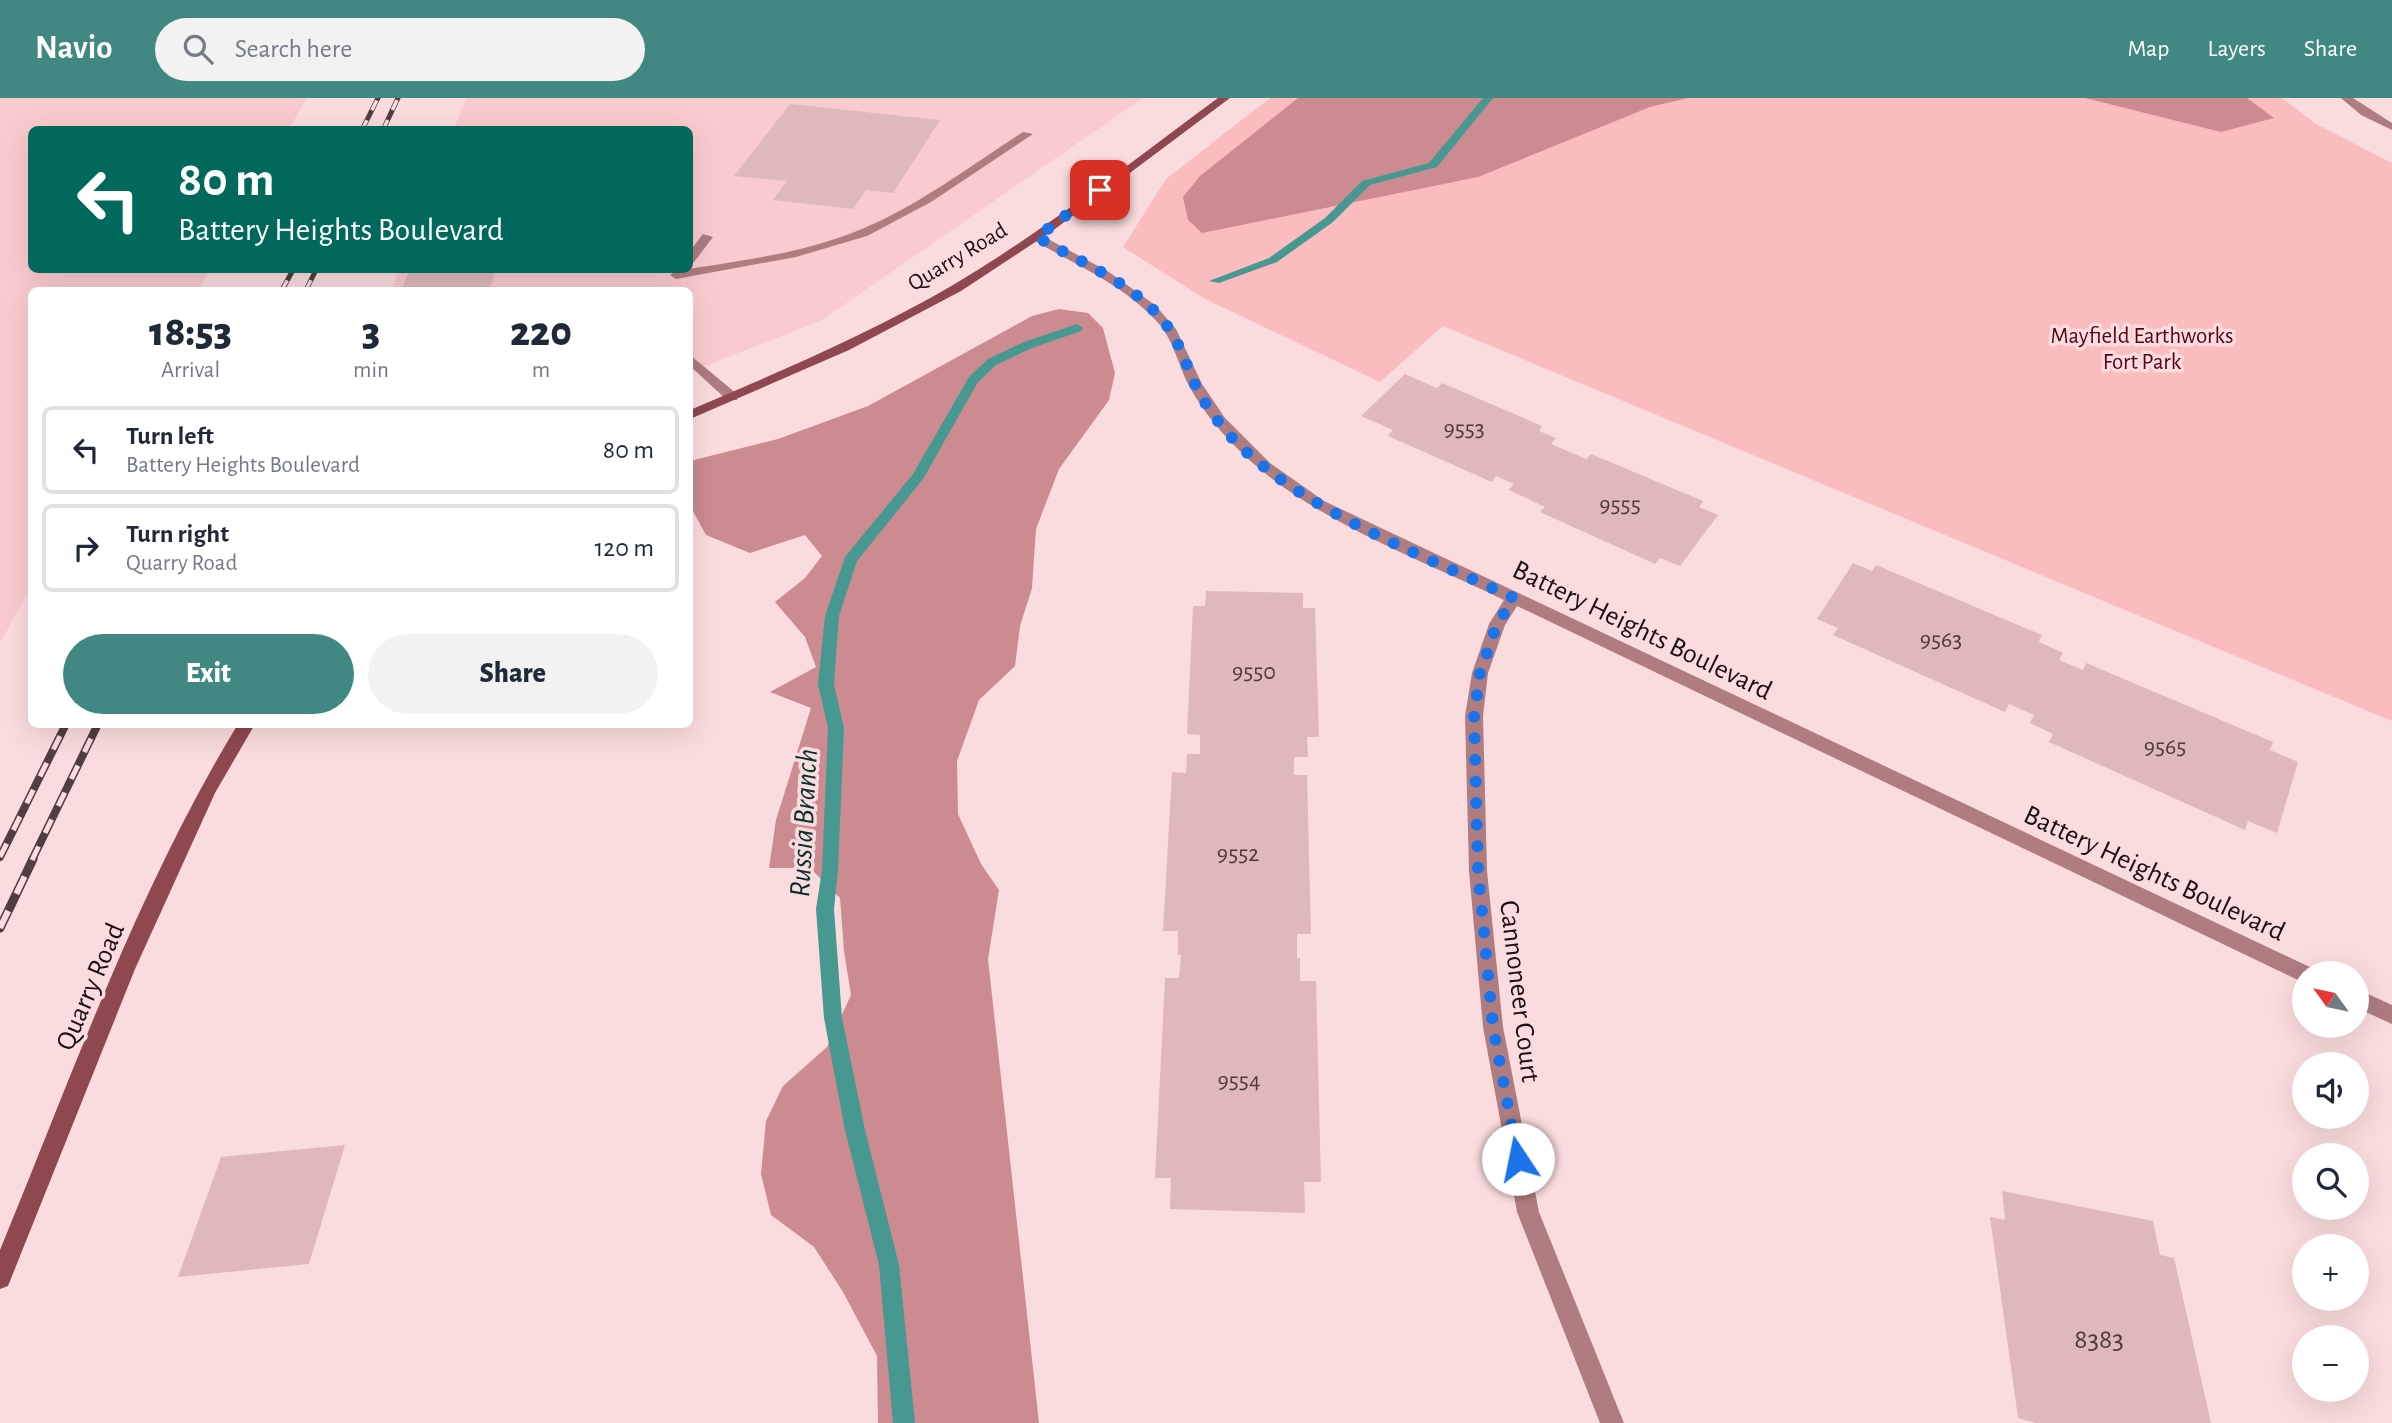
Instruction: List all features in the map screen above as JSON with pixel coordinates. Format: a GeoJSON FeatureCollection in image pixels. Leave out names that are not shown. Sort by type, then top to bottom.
{"type":"FeatureCollection","features":[{"type":"Feature","properties":{"kind":"street","name":"Quarry Road"},"geometry":{"type":"LineString","coordinates":[[693,414],[913,311],[1037,237],[1225,98]]}},
{"type":"Feature","properties":{"kind":"street"},"geometry":{"type":"LineString","coordinates":[[2346,98],[2365,113],[2392,127]]}},
{"type":"Feature","properties":{"kind":"street"},"geometry":{"type":"LineString","coordinates":[[693,270],[805,250],[861,234],[906,211],[1027,134]]}},
{"type":"Feature","properties":{"kind":"street"},"geometry":{"type":"LineString","coordinates":[[693,255],[707,237]]}},
{"type":"Feature","properties":{"kind":"street","name":"Battery Heights Boulevard"},"geometry":{"type":"LineString","coordinates":[[1037,237],[1139,297],[1166,324],[1182,349],[1193,380],[1215,417],[1240,446],[1271,473],[1319,505],[2292,968]]}},
{"type":"Feature","properties":{"kind":"street"},"geometry":{"type":"LineString","coordinates":[[693,362],[732,397]]}},
{"type":"Feature","properties":{"kind":"street","name":"Cannoneer Court"},"geometry":{"type":"LineString","coordinates":[[1514,598],[1497,624],[1480,673],[1474,716],[1478,870],[1493,1027],[1528,1212],[1612,1423]]}},
{"type":"Feature","properties":{"kind":"street","name":"Quarry Road"},"geometry":{"type":"LineString","coordinates":[[0,1279],[125,969],[208,790],[245,728]]}},
{"type":"Feature","properties":{"kind":"street"},"geometry":{"type":"LineString","coordinates":[[2370,1005],[2392,1015]]}},
{"type":"Feature","properties":{"kind":"shaded area"},"geometry":{"type":"Polygon","coordinates":[[[0,98],[307,98],[291,126],[28,126],[28,273],[208,273],[200,287],[28,287],[28,592],[0,643],[0,98]]]}},
{"type":"Feature","properties":{"kind":"shaded area"},"geometry":{"type":"Polygon","coordinates":[[[466,98],[1143,98],[822,320],[693,371],[693,287],[392,287],[398,273],[693,273],[693,126],[455,126],[466,98]]]}},
{"type":"Feature","properties":{"kind":"shaded area"},"geometry":{"type":"Polygon","coordinates":[[[1298,98],[1688,98],[1650,107],[1478,177],[1202,233],[1188,220],[1183,197],[1200,176],[1298,98]]]}},
{"type":"Feature","properties":{"kind":"shaded area"},"geometry":{"type":"Polygon","coordinates":[[[2085,98],[2247,98],[2274,118],[2221,132],[2085,98]]]}},
{"type":"Feature","properties":{"kind":"shaded area"},"geometry":{"type":"Polygon","coordinates":[[[1059,309],[1088,313],[1103,328],[1115,373],[1109,400],[1059,469],[1036,529],[1032,588],[1020,626],[1015,666],[979,700],[957,761],[958,814],[981,864],[999,890],[988,959],[1039,1423],[878,1423],[877,1356],[843,1292],[814,1247],[771,1215],[761,1174],[766,1121],[783,1086],[827,1047],[851,995],[840,898],[810,868],[769,868],[776,820],[811,708],[770,692],[816,667],[805,637],[775,602],[805,578],[822,556],[805,535],[750,553],[706,535],[693,511],[693,460],[778,439],[868,406],[1032,316],[1059,309]]]}},
{"type":"Feature","properties":{"kind":"green space","name":"Mayfield Earthworks Fort Park"},"geometry":{"type":"Polygon","coordinates":[[[1270,98],[2282,98],[2316,124],[2392,163],[2392,721],[1443,326],[1380,382],[1205,299],[1123,247],[1166,179],[1270,98]]]}},
{"type":"Feature","properties":{"kind":"building"},"geometry":{"type":"Polygon","coordinates":[[[790,104],[940,120],[893,193],[866,190],[853,209],[773,200],[787,181],[734,176],[790,104]]]}},
{"type":"Feature","properties":{"kind":"building"},"geometry":{"type":"Polygon","coordinates":[[[409,273],[495,273],[490,287],[402,287],[409,273]]]}},
{"type":"Feature","properties":{"kind":"building"},"geometry":{"type":"Polygon","coordinates":[[[1405,374],[1437,388],[1442,383],[1542,426],[1539,431],[1556,438],[1551,444],[1586,459],[1591,454],[1703,501],[1699,507],[1718,515],[1680,566],[1660,558],[1655,564],[1540,512],[1545,507],[1509,490],[1514,484],[1496,476],[1492,482],[1388,436],[1393,430],[1361,416],[1405,374]]]}},
{"type":"Feature","properties":{"kind":"building"},"geometry":{"type":"Polygon","coordinates":[[[1853,563],[1872,571],[1876,565],[2042,635],[2039,642],[2063,653],[2059,660],[2083,670],[2086,663],[2273,742],[2270,750],[2298,762],[2277,833],[2248,821],[2245,830],[2049,742],[2053,734],[2030,723],[2034,715],[2009,704],[2005,712],[1833,635],[1838,628],[1817,619],[1853,563]]]}},
{"type":"Feature","properties":{"kind":"building"},"geometry":{"type":"Polygon","coordinates":[[[1206,591],[1303,593],[1303,608],[1315,608],[1319,737],[1307,737],[1308,757],[1294,757],[1294,775],[1307,775],[1311,934],[1297,934],[1297,958],[1300,958],[1300,981],[1316,981],[1321,1182],[1304,1182],[1305,1213],[1170,1209],[1171,1178],[1155,1178],[1165,978],[1179,978],[1181,955],[1178,955],[1178,931],[1163,931],[1172,772],[1186,773],[1187,754],[1200,754],[1200,735],[1187,734],[1193,606],[1205,606],[1206,591]]]}},
{"type":"Feature","properties":{"kind":"building"},"geometry":{"type":"Polygon","coordinates":[[[345,1145],[309,1264],[178,1277],[221,1157],[345,1145]]]}},
{"type":"Feature","properties":{"kind":"building"},"geometry":{"type":"Polygon","coordinates":[[[2002,1191],[2153,1221],[2160,1255],[2174,1258],[2211,1423],[2037,1423],[2018,1418],[1990,1217],[2005,1220],[2002,1191]]]}},
{"type":"Feature","properties":{"kind":"waterway","name":"Russia Branch"},"geometry":{"type":"LineString","coordinates":[[1215,281],[1273,260],[1329,220],[1366,183],[1433,165],[1488,98]]}},
{"type":"Feature","properties":{"kind":"waterway","name":"Russia Branch"},"geometry":{"type":"LineString","coordinates":[[904,1423],[889,1265],[855,1130],[833,1018],[825,909],[830,870],[836,728],[826,684],[832,616],[850,560],[918,476],[973,380],[992,362],[1028,345],[1077,328]]}},
{"type":"Feature","properties":{"kind":"railway"},"geometry":{"type":"LineString","coordinates":[[364,126],[378,98]]}},
{"type":"Feature","properties":{"kind":"railway"},"geometry":{"type":"LineString","coordinates":[[385,126],[398,98]]}},
{"type":"Feature","properties":{"kind":"railway"},"geometry":{"type":"LineString","coordinates":[[284,287],[291,273]]}},
{"type":"Feature","properties":{"kind":"railway"},"geometry":{"type":"LineString","coordinates":[[308,287],[314,273]]}},
{"type":"Feature","properties":{"kind":"railway"},"geometry":{"type":"LineString","coordinates":[[0,857],[64,728]]}},
{"type":"Feature","properties":{"kind":"railway"},"geometry":{"type":"LineString","coordinates":[[32,860],[96,728]]}},
{"type":"Feature","properties":{"kind":"railway"},"geometry":{"type":"LineString","coordinates":[[0,928],[33,859]]}},
{"type":"Feature","properties":{"kind":"route"},"geometry":{"type":"LineString","coordinates":[[1100,190],[1037,237],[1106,275],[1139,297],[1166,324],[1182,349],[1193,380],[1215,417],[1240,446],[1271,473],[1319,505],[1514,598],[1497,624],[1480,673],[1474,716],[1478,870],[1493,1027],[1518,1159]]}}]}
